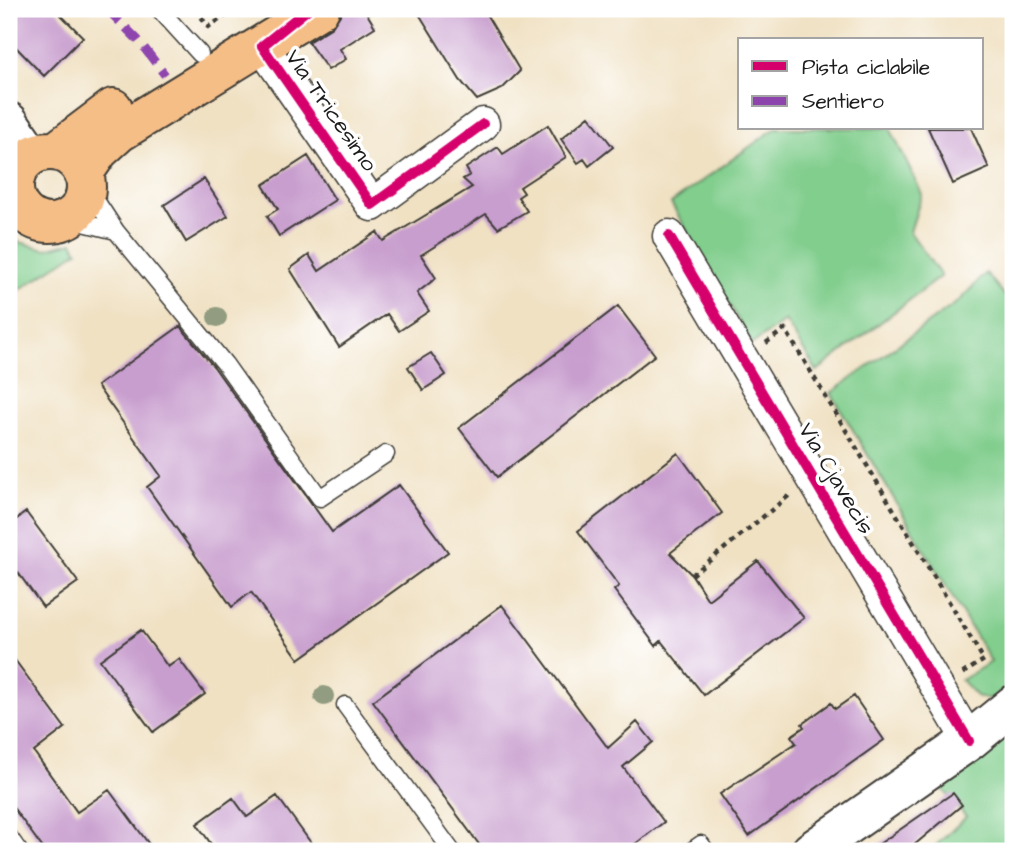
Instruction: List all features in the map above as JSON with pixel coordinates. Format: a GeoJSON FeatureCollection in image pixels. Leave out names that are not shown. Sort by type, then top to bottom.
{"type":"FeatureCollection","features":[{"type":"Feature","properties":{"kind":"main road","name":"Via Tricesimo"},"geometry":{"type":"LineString","coordinates":[[47,170],[107,112],[213,35],[272,9]]}},
{"type":"Feature","properties":{"kind":"main road","name":"Via Tricesimo"},"geometry":{"type":"LineString","coordinates":[[47,170],[99,151],[120,132],[320,9]]}},
{"type":"Feature","properties":{"kind":"main road","name":"Via Tricesimo"},"geometry":{"type":"LineString","coordinates":[[47,170],[79,208],[67,219]]}},
{"type":"Feature","properties":{"kind":"main road"},"geometry":{"type":"LineString","coordinates":[[47,170],[16,200],[18,216],[46,223],[67,219]]}},
{"type":"Feature","properties":{"kind":"street","name":"Via Tricesimo"},"geometry":{"type":"LineString","coordinates":[[308,9],[261,46],[372,205],[483,124]]}},
{"type":"Feature","properties":{"kind":"street"},"geometry":{"type":"LineString","coordinates":[[9,122],[47,170]]}},
{"type":"Feature","properties":{"kind":"street","name":"Via Cjavecis"},"geometry":{"type":"LineString","coordinates":[[669,236],[969,741]]}},
{"type":"Feature","properties":{"kind":"street"},"geometry":{"type":"LineString","coordinates":[[811,851],[969,741],[1013,705]]}},
{"type":"Feature","properties":{"kind":"lane"},"geometry":{"type":"LineString","coordinates":[[159,9],[213,35]]}},
{"type":"Feature","properties":{"kind":"lane"},"geometry":{"type":"LineString","coordinates":[[47,170],[116,231],[225,364],[320,498],[386,454]]}},
{"type":"Feature","properties":{"kind":"lane"},"geometry":{"type":"LineString","coordinates":[[67,219],[116,231]]}},
{"type":"Feature","properties":{"kind":"lane"},"geometry":{"type":"LineString","coordinates":[[345,705],[452,851]]}},
{"type":"Feature","properties":{"kind":"lane"},"geometry":{"type":"LineString","coordinates":[[9,837],[19,851]]}},
{"type":"Feature","properties":{"kind":"lane"},"geometry":{"type":"LineString","coordinates":[[691,851],[701,844],[706,851]]}},
{"type":"Feature","properties":{"kind":"path"},"geometry":{"type":"LineString","coordinates":[[196,9],[213,35],[237,9]]}},
{"type":"Feature","properties":{"kind":"path"},"geometry":{"type":"LineString","coordinates":[[743,361],[785,328],[984,660],[938,689]]}},
{"type":"Feature","properties":{"kind":"path"},"geometry":{"type":"LineString","coordinates":[[692,575],[812,477]]}},
{"type":"Feature","properties":{"kind":"green space"},"geometry":{"type":"Polygon","coordinates":[[[773,130],[891,130],[922,194],[910,232],[941,276],[817,371],[785,321],[752,344],[671,203],[773,130]]]}},
{"type":"Feature","properties":{"kind":"green space"},"geometry":{"type":"Polygon","coordinates":[[[9,239],[45,249],[73,242],[78,251],[9,297],[9,239]]]}},
{"type":"Feature","properties":{"kind":"green space"},"geometry":{"type":"Polygon","coordinates":[[[986,273],[1013,305],[1013,686],[989,699],[976,696],[961,680],[991,662],[831,393],[959,301],[986,273]]]}},
{"type":"Feature","properties":{"kind":"green space"},"geometry":{"type":"Polygon","coordinates":[[[1013,730],[1013,851],[930,851],[966,817],[941,787],[1013,730]]]}},
{"type":"Feature","properties":{"kind":"building"},"geometry":{"type":"Polygon","coordinates":[[[9,9],[55,9],[83,37],[44,76],[9,40],[9,9]]]}},
{"type":"Feature","properties":{"kind":"building"},"geometry":{"type":"Polygon","coordinates":[[[344,9],[364,9],[375,27],[340,49],[346,59],[328,70],[308,42],[332,27],[344,9]]]}},
{"type":"Feature","properties":{"kind":"building"},"geometry":{"type":"Polygon","coordinates":[[[416,9],[483,9],[520,71],[502,89],[477,100],[460,80],[416,9]]]}},
{"type":"Feature","properties":{"kind":"building"},"geometry":{"type":"Polygon","coordinates":[[[589,116],[613,147],[589,166],[584,159],[578,163],[561,139],[589,116]]]}},
{"type":"Feature","properties":{"kind":"building"},"geometry":{"type":"Polygon","coordinates":[[[548,125],[566,157],[520,187],[524,193],[518,197],[527,211],[498,228],[486,214],[421,255],[436,278],[417,293],[429,311],[399,331],[387,314],[339,347],[290,269],[309,255],[319,271],[377,232],[383,241],[472,187],[463,179],[470,175],[466,168],[498,147],[503,154],[548,125]]]}},
{"type":"Feature","properties":{"kind":"building"},"geometry":{"type":"Polygon","coordinates":[[[929,130],[972,130],[989,168],[953,184],[929,130]]]}},
{"type":"Feature","properties":{"kind":"building"},"geometry":{"type":"Polygon","coordinates":[[[308,156],[335,200],[279,236],[267,216],[278,209],[263,185],[308,156]]]}},
{"type":"Feature","properties":{"kind":"building"},"geometry":{"type":"Polygon","coordinates":[[[204,179],[228,216],[186,242],[164,205],[204,179]]]}},
{"type":"Feature","properties":{"kind":"building"},"geometry":{"type":"Polygon","coordinates":[[[618,306],[655,355],[497,477],[459,428],[618,306]]]}},
{"type":"Feature","properties":{"kind":"building"},"geometry":{"type":"Polygon","coordinates":[[[180,326],[214,367],[332,532],[399,485],[448,552],[299,659],[251,592],[232,607],[147,487],[161,476],[97,386],[180,326]]]}},
{"type":"Feature","properties":{"kind":"building"},"geometry":{"type":"Polygon","coordinates":[[[431,353],[446,375],[423,390],[408,367],[431,353]]]}},
{"type":"Feature","properties":{"kind":"building"},"geometry":{"type":"Polygon","coordinates":[[[678,453],[722,513],[670,553],[692,575],[708,600],[758,561],[804,618],[704,695],[661,641],[656,646],[614,590],[619,586],[578,531],[678,453]]]}},
{"type":"Feature","properties":{"kind":"building"},"geometry":{"type":"Polygon","coordinates":[[[26,512],[78,582],[43,607],[9,560],[9,525],[26,512]]]}},
{"type":"Feature","properties":{"kind":"building"},"geometry":{"type":"Polygon","coordinates":[[[502,605],[608,748],[637,722],[653,742],[623,767],[664,822],[626,851],[484,851],[373,701],[502,605]]]}},
{"type":"Feature","properties":{"kind":"building"},"geometry":{"type":"Polygon","coordinates":[[[141,630],[168,667],[179,659],[205,694],[153,732],[100,660],[141,630]]]}},
{"type":"Feature","properties":{"kind":"building"},"geometry":{"type":"Polygon","coordinates":[[[9,652],[65,728],[34,752],[77,812],[109,790],[154,851],[45,851],[9,802],[9,652]]]}},
{"type":"Feature","properties":{"kind":"building"},"geometry":{"type":"Polygon","coordinates":[[[854,696],[884,740],[749,836],[720,794],[796,743],[791,736],[804,727],[802,724],[831,703],[835,709],[854,696]]]}},
{"type":"Feature","properties":{"kind":"building"},"geometry":{"type":"Polygon","coordinates":[[[953,793],[962,805],[907,851],[869,851],[953,793]]]}},
{"type":"Feature","properties":{"kind":"building"},"geometry":{"type":"Polygon","coordinates":[[[277,796],[311,843],[300,851],[216,851],[197,824],[233,798],[247,817],[277,796]]]}},
{"type":"Feature","properties":{"kind":"marked path"},"geometry":{"type":"LineString","coordinates":[[107,9],[138,40],[165,75]]}},
{"type":"Feature","properties":{"kind":"cycle path"},"geometry":{"type":"LineString","coordinates":[[308,9],[262,46],[372,205],[483,124]]}},
{"type":"Feature","properties":{"kind":"cycle path"},"geometry":{"type":"LineString","coordinates":[[669,236],[969,741]]}}]}
